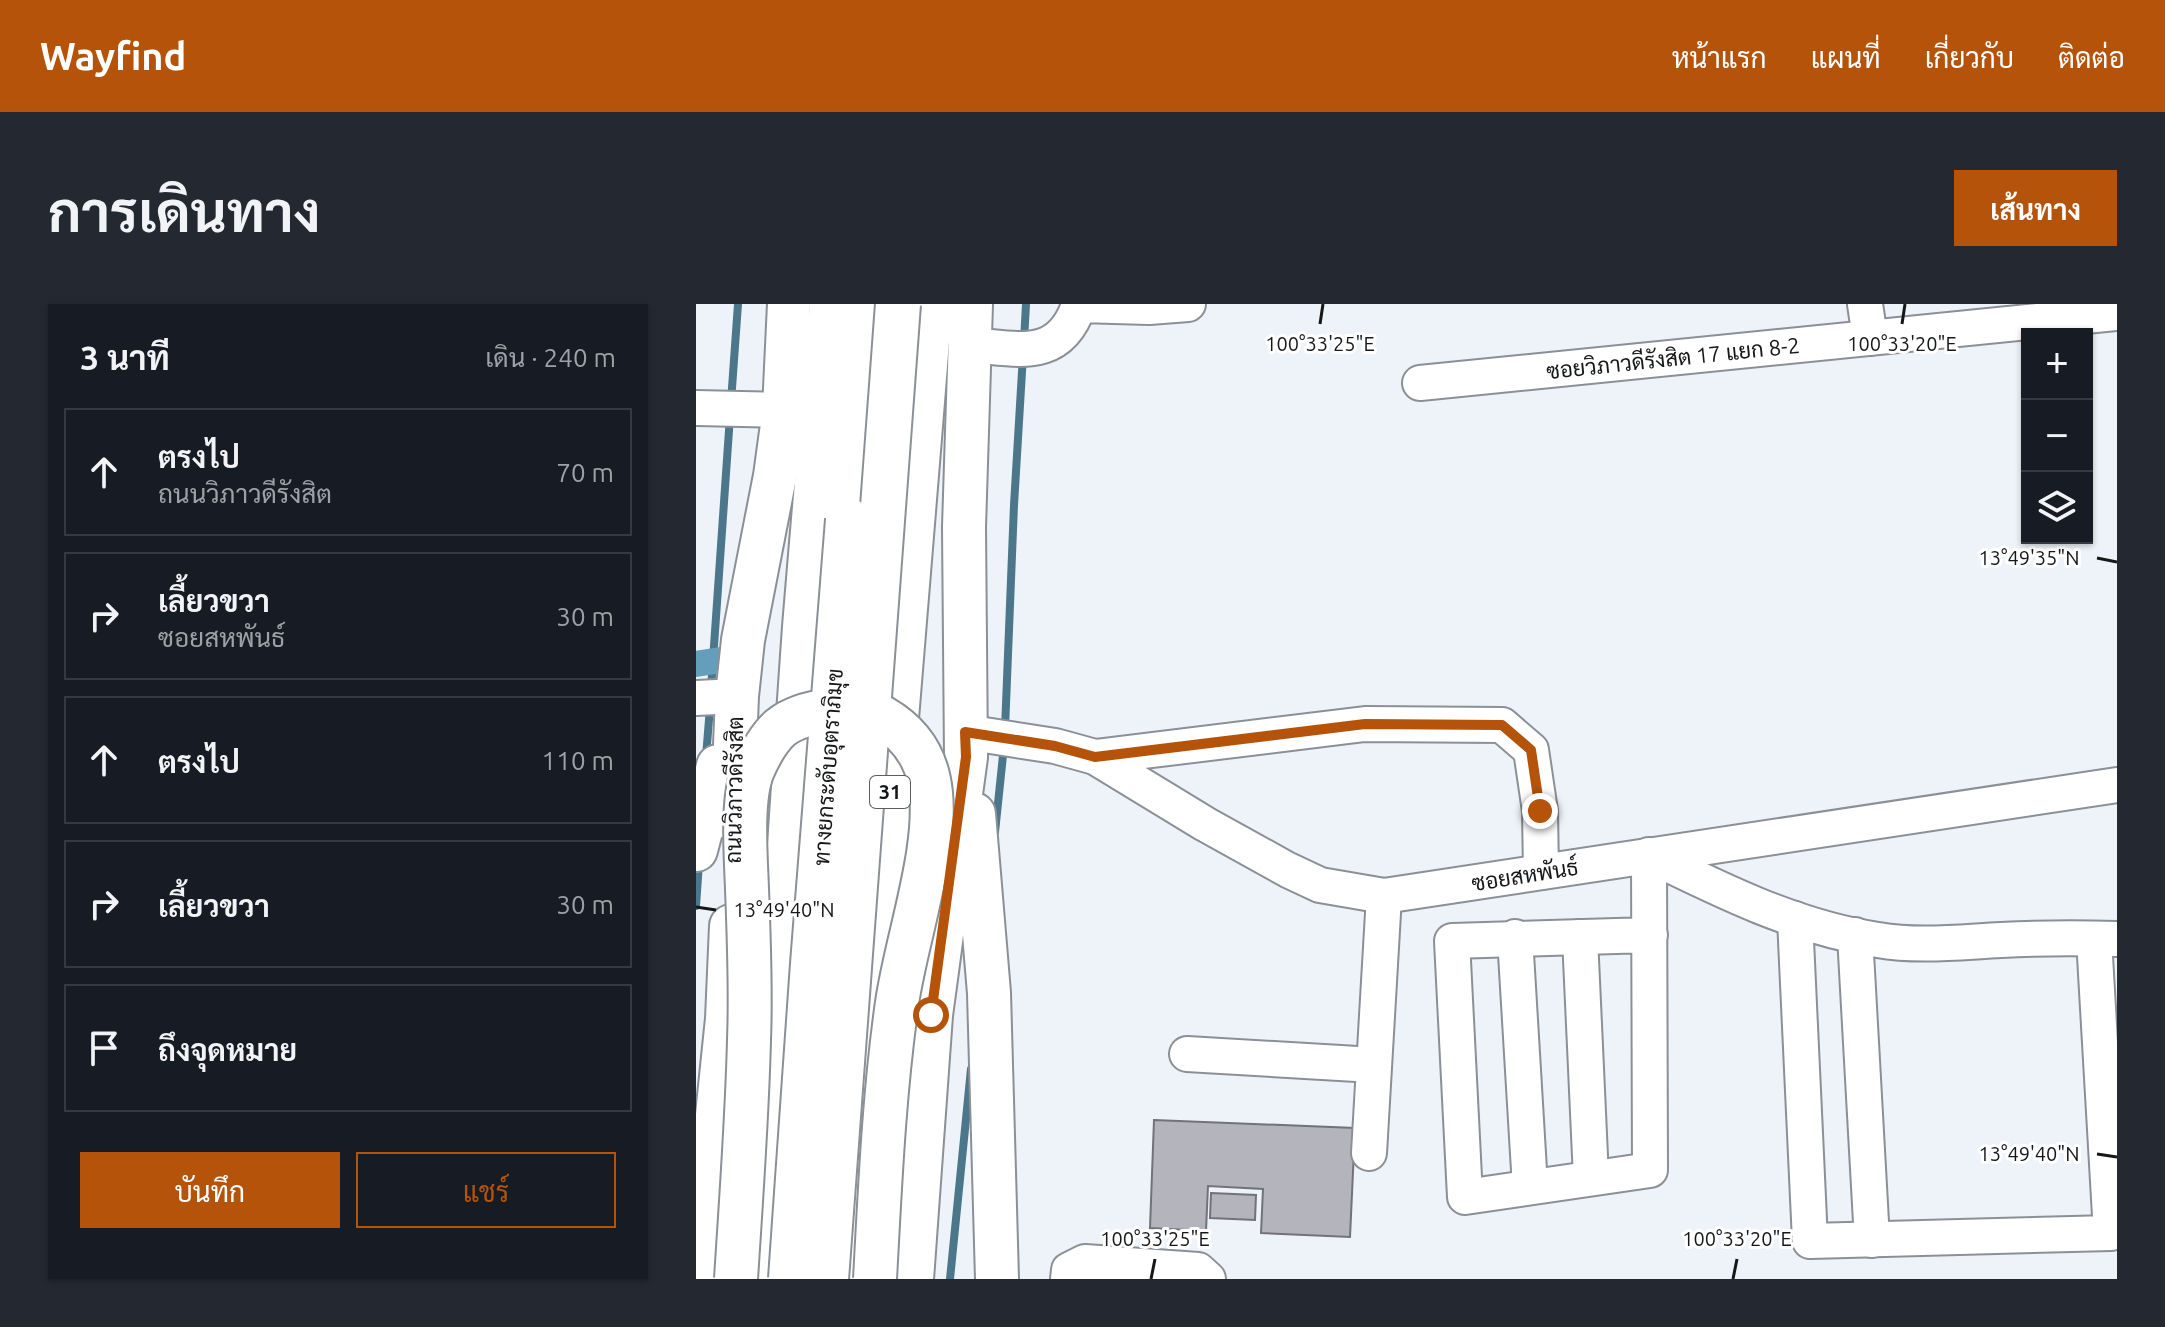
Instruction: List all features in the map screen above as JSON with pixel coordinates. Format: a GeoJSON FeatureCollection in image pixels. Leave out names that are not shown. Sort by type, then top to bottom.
{"type":"FeatureCollection","features":[{"type":"Feature","properties":{"kind":"highway"},"geometry":{"type":"LineString","coordinates":[[760,1279],[805,627],[832,304]]}},
{"type":"Feature","properties":{"kind":"highway","name":"ทางยกระดับอุตราภิมุข"},"geometry":{"type":"LineString","coordinates":[[791,1279],[814,948],[866,304]]}},
{"type":"Feature","properties":{"kind":"highway","name":"ทางยกระดับอุตราภิมุข"},"geometry":{"type":"LineString","coordinates":[[826,1279],[898,304]]}},
{"type":"Feature","properties":{"kind":"highway","name":"31"},"geometry":{"type":"LineString","coordinates":[[850,1279],[930,304]]}},
{"type":"Feature","properties":{"kind":"main road","name":"ถนนวิภาวดีรังสิต"},"geometry":{"type":"LineString","coordinates":[[700,1279],[727,1019],[722,705],[743,640],[775,476],[784,410],[789,304]]}},
{"type":"Feature","properties":{"kind":"main road"},"geometry":{"type":"LineString","coordinates":[[971,304],[964,527],[985,742],[977,836],[987,963],[997,1279]]}},
{"type":"Feature","properties":{"kind":"main road"},"geometry":{"type":"LineString","coordinates":[[696,850],[714,778],[722,705]]}},
{"type":"Feature","properties":{"kind":"main road"},"geometry":{"type":"LineString","coordinates":[[736,1279],[749,1040],[745,853],[752,773],[764,748],[780,728],[801,716],[842,708],[878,714],[905,732],[922,757],[930,796],[927,853],[897,999],[889,1065],[875,1279]]}},
{"type":"Feature","properties":{"kind":"main road"},"geometry":{"type":"LineString","coordinates":[[912,1279],[931,1015],[985,742]]}},
{"type":"Feature","properties":{"kind":"street"},"geometry":{"type":"LineString","coordinates":[[968,345],[1045,347],[1061,337],[1073,323],[1079,305],[1149,307],[1188,304]]}},
{"type":"Feature","properties":{"kind":"street"},"geometry":{"type":"LineString","coordinates":[[1865,304],[1870,338]]}},
{"type":"Feature","properties":{"kind":"street","name":"ซอยวิภาวดีรังสิต 17 แยก 8-2"},"geometry":{"type":"LineString","coordinates":[[1420,383],[1870,338],[2099,311]]}},
{"type":"Feature","properties":{"kind":"street"},"geometry":{"type":"LineString","coordinates":[[696,408],[784,410]]}},
{"type":"Feature","properties":{"kind":"street"},"geometry":{"type":"LineString","coordinates":[[1095,757],[1365,724],[1502,725],[1531,750],[1540,811],[1541,872]]}},
{"type":"Feature","properties":{"kind":"street","name":"ซอยสหพันธ์"},"geometry":{"type":"LineString","coordinates":[[985,742],[1055,746],[1095,757],[1288,870],[1320,885],[1384,896],[2117,785]]}},
{"type":"Feature","properties":{"kind":"street"},"geometry":{"type":"LineString","coordinates":[[1650,935],[1452,941],[1465,1197],[1650,1170],[1650,935],[1649,855],[1725,892],[1795,919],[1855,935],[1916,944],[2052,938],[2106,939],[2113,1194],[2111,1233],[1810,1241],[1795,919]]}},
{"type":"Feature","properties":{"kind":"street"},"geometry":{"type":"LineString","coordinates":[[1369,1153],[1384,896]]}},
{"type":"Feature","properties":{"kind":"street"},"geometry":{"type":"LineString","coordinates":[[1855,935],[1872,1240]]}},
{"type":"Feature","properties":{"kind":"street"},"geometry":{"type":"LineString","coordinates":[[1515,937],[1530,1187]]}},
{"type":"Feature","properties":{"kind":"street"},"geometry":{"type":"LineString","coordinates":[[1580,937],[1591,1178]]}},
{"type":"Feature","properties":{"kind":"street"},"geometry":{"type":"LineString","coordinates":[[1187,1054],[1374,1065]]}},
{"type":"Feature","properties":{"kind":"street"},"geometry":{"type":"LineString","coordinates":[[1068,1279],[1069,1270],[1085,1262],[1198,1270],[1208,1279]]}},
{"type":"Feature","properties":{"kind":"street"},"geometry":{"type":"LineString","coordinates":[[997,1279],[1005,1279]]}},
{"type":"Feature","properties":{"kind":"building"},"geometry":{"type":"Polygon","coordinates":[[[1154,1120],[1355,1128],[1350,1237],[1261,1233],[1263,1189],[1208,1186],[1206,1231],[1150,1228],[1154,1120]]]}},
{"type":"Feature","properties":{"kind":"building"},"geometry":{"type":"Polygon","coordinates":[[[1211,1193],[1256,1195],[1255,1220],[1210,1218],[1211,1193]]]}},
{"type":"Feature","properties":{"kind":"waterway"},"geometry":{"type":"LineString","coordinates":[[731,402],[738,304]]}},
{"type":"Feature","properties":{"kind":"waterway"},"geometry":{"type":"LineString","coordinates":[[1024,341],[1026,304]]}},
{"type":"Feature","properties":{"kind":"waterway"},"geometry":{"type":"LineString","coordinates":[[1005,729],[1023,355]]}},
{"type":"Feature","properties":{"kind":"waterway"},"geometry":{"type":"LineString","coordinates":[[711,689],[730,416]]}},
{"type":"Feature","properties":{"kind":"waterway"},"geometry":{"type":"LineString","coordinates":[[696,664],[747,656]]}},
{"type":"Feature","properties":{"kind":"waterway"},"geometry":{"type":"LineString","coordinates":[[706,757],[710,707]]}},
{"type":"Feature","properties":{"kind":"waterway"},"geometry":{"type":"LineString","coordinates":[[995,832],[1004,746]]}},
{"type":"Feature","properties":{"kind":"waterway"},"geometry":{"type":"LineString","coordinates":[[696,906],[699,863]]}},
{"type":"Feature","properties":{"kind":"waterway"},"geometry":{"type":"LineString","coordinates":[[950,1279],[971,1069]]}},
{"type":"Feature","properties":{"kind":"route"},"geometry":{"type":"LineString","coordinates":[[931,1015],[966,757],[965,732],[1055,746],[1095,757],[1365,724],[1502,725],[1531,750],[1540,811]]}}]}
